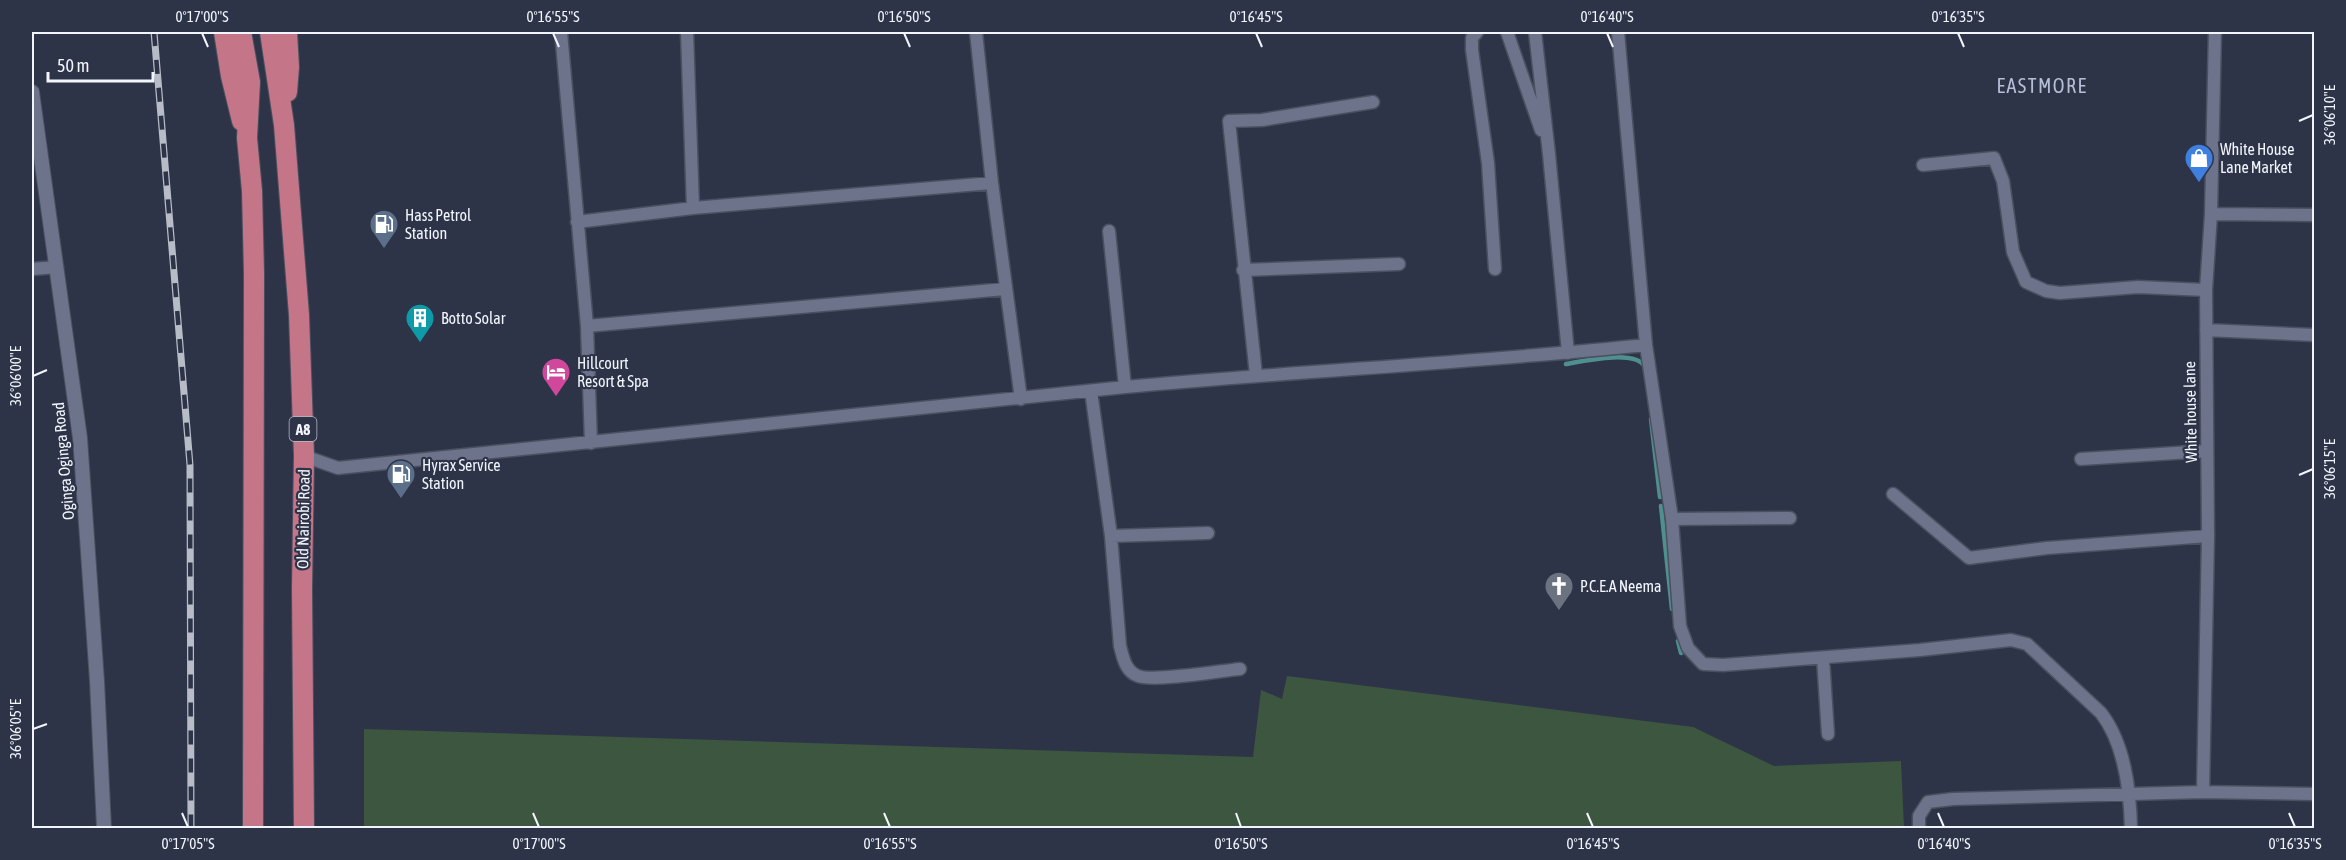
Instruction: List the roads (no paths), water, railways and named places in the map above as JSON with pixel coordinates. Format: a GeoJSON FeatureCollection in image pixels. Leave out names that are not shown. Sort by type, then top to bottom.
{"type":"FeatureCollection","features":[{"type":"Feature","properties":{"kind":"highway"},"geometry":{"type":"LineString","coordinates":[[224,32],[231,76],[247,138]]}},
{"type":"Feature","properties":{"kind":"highway"},"geometry":{"type":"LineString","coordinates":[[241,32],[250,82],[247,138],[252,191],[254,274],[253,828]]}},
{"type":"Feature","properties":{"kind":"highway","name":"Old Nairobi Road"},"geometry":{"type":"LineString","coordinates":[[270,32],[284,125],[299,315],[304,456],[302,589],[304,828]]}},
{"type":"Feature","properties":{"kind":"highway"},"geometry":{"type":"LineString","coordinates":[[284,125],[289,67],[287,32]]}},
{"type":"Feature","properties":{"kind":"street"},"geometry":{"type":"LineString","coordinates":[[561,32],[587,326],[591,443]]}},
{"type":"Feature","properties":{"kind":"street"},"geometry":{"type":"LineString","coordinates":[[687,32],[693,208]]}},
{"type":"Feature","properties":{"kind":"street"},"geometry":{"type":"LineString","coordinates":[[976,32],[992,183],[1021,399]]}},
{"type":"Feature","properties":{"kind":"street"},"geometry":{"type":"LineString","coordinates":[[1477,32],[1472,38],[1472,50],[1488,163],[1495,269]]}},
{"type":"Feature","properties":{"kind":"street"},"geometry":{"type":"LineString","coordinates":[[1507,32],[1549,154]]}},
{"type":"Feature","properties":{"kind":"street"},"geometry":{"type":"LineString","coordinates":[[1535,32],[1568,353]]}},
{"type":"Feature","properties":{"kind":"street"},"geometry":{"type":"LineString","coordinates":[[1618,32],[1646,345],[1672,519],[1680,626],[1688,648],[1702,663],[1723,665],[1920,650],[2011,640],[2027,644],[2101,713],[2111,726],[2118,744],[2130,795],[2131,828]]}},
{"type":"Feature","properties":{"kind":"street","name":"White house lane"},"geometry":{"type":"LineString","coordinates":[[2204,792],[2208,536],[2206,290],[2211,214],[2215,32]]}},
{"type":"Feature","properties":{"kind":"street","name":"Oginga Oginga Road"},"geometry":{"type":"LineString","coordinates":[[32,92],[80,438],[97,681],[104,828]]}},
{"type":"Feature","properties":{"kind":"street"},"geometry":{"type":"LineString","coordinates":[[1256,375],[1229,122],[1262,120],[1373,102]]}},
{"type":"Feature","properties":{"kind":"street"},"geometry":{"type":"LineString","coordinates":[[1923,165],[1994,158],[2003,181],[2013,252],[2026,282],[2046,291],[2060,293],[2138,287],[2206,290]]}},
{"type":"Feature","properties":{"kind":"street"},"geometry":{"type":"LineString","coordinates":[[577,222],[693,208],[992,183]]}},
{"type":"Feature","properties":{"kind":"street"},"geometry":{"type":"LineString","coordinates":[[2211,214],[2314,215]]}},
{"type":"Feature","properties":{"kind":"street"},"geometry":{"type":"LineString","coordinates":[[1109,231],[1125,387]]}},
{"type":"Feature","properties":{"kind":"street"},"geometry":{"type":"LineString","coordinates":[[1243,270],[1399,264]]}},
{"type":"Feature","properties":{"kind":"street"},"geometry":{"type":"LineString","coordinates":[[32,269],[57,267]]}},
{"type":"Feature","properties":{"kind":"street"},"geometry":{"type":"LineString","coordinates":[[587,326],[1005,288]]}},
{"type":"Feature","properties":{"kind":"street"},"geometry":{"type":"LineString","coordinates":[[2206,330],[2314,335]]}},
{"type":"Feature","properties":{"kind":"street"},"geometry":{"type":"LineString","coordinates":[[304,456],[338,468],[1125,387],[1646,345]]}},
{"type":"Feature","properties":{"kind":"street"},"geometry":{"type":"LineString","coordinates":[[1092,391],[1111,536],[1120,646],[1128,669],[1138,676],[1153,678],[1240,669]]}},
{"type":"Feature","properties":{"kind":"street"},"geometry":{"type":"LineString","coordinates":[[2081,459],[2207,451]]}},
{"type":"Feature","properties":{"kind":"street"},"geometry":{"type":"LineString","coordinates":[[1893,494],[1969,558],[2048,548],[2208,536]]}},
{"type":"Feature","properties":{"kind":"street"},"geometry":{"type":"LineString","coordinates":[[1672,519],[1790,518]]}},
{"type":"Feature","properties":{"kind":"street"},"geometry":{"type":"LineString","coordinates":[[1111,536],[1209,533]]}},
{"type":"Feature","properties":{"kind":"street"},"geometry":{"type":"LineString","coordinates":[[1823,658],[1828,734]]}},
{"type":"Feature","properties":{"kind":"street"},"geometry":{"type":"LineString","coordinates":[[1919,828],[1919,816],[1928,802],[1953,799],[2204,792],[2314,794]]}},
{"type":"Feature","properties":{"kind":"waterway"},"geometry":{"type":"LineString","coordinates":[[1566,364],[1621,357],[1640,362],[1645,367]]}},
{"type":"Feature","properties":{"kind":"waterway"},"geometry":{"type":"LineString","coordinates":[[1651,419],[1660,497]]}},
{"type":"Feature","properties":{"kind":"waterway"},"geometry":{"type":"LineString","coordinates":[[1661,506],[1672,609]]}},
{"type":"Feature","properties":{"kind":"waterway"},"geometry":{"type":"LineString","coordinates":[[1678,641],[1681,653]]}},
{"type":"Feature","properties":{"kind":"railway"},"geometry":{"type":"LineString","coordinates":[[154,32],[190,465],[191,828]]}},
{"type":"Feature","properties":{"kind":"place","name":"White House Lane Market"},"geometry":{"type":"Point","coordinates":[2199,184]}},
{"type":"Feature","properties":{"kind":"place","name":"Hass Petrol Station"},"geometry":{"type":"Point","coordinates":[384,250]}},
{"type":"Feature","properties":{"kind":"place","name":"Botto Solar"},"geometry":{"type":"Point","coordinates":[420,344]}},
{"type":"Feature","properties":{"kind":"place","name":"Hillcourt Resort & Spa"},"geometry":{"type":"Point","coordinates":[556,398]}},
{"type":"Feature","properties":{"kind":"place","name":"Hyrax Service Station"},"geometry":{"type":"Point","coordinates":[401,500]}},
{"type":"Feature","properties":{"kind":"place","name":"P.C.E.A Neema"},"geometry":{"type":"Point","coordinates":[1559,612]}},
{"type":"Feature","properties":{"kind":"district","name":"EASTMORE"},"geometry":{"type":"Point","coordinates":[2042,85]}}]}
